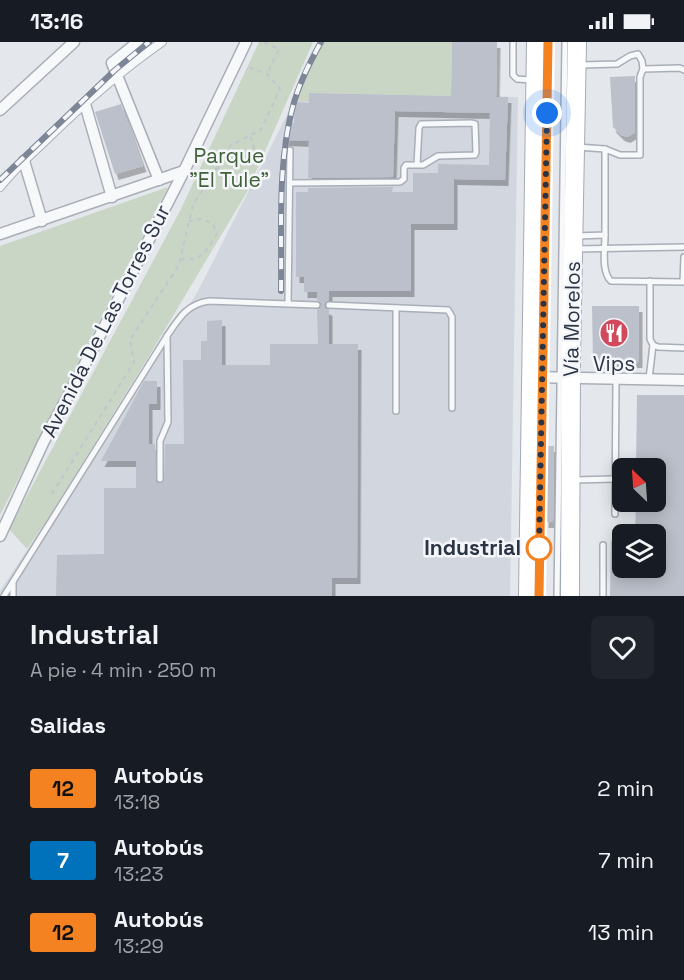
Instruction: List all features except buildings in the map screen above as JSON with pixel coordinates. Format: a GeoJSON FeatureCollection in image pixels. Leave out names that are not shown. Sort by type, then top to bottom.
{"type":"FeatureCollection","features":[{"type":"Feature","properties":{"kind":"main road","name":"Vía Morelos"},"geometry":{"type":"LineString","coordinates":[[528,596],[537,377],[536,42]]}},
{"type":"Feature","properties":{"kind":"main road","name":"Vía Morelos"},"geometry":{"type":"LineString","coordinates":[[570,596],[570,480],[565,378],[574,242],[577,42]]}},
{"type":"Feature","properties":{"kind":"street"},"geometry":{"type":"LineString","coordinates":[[0,110],[74,42]]}},
{"type":"Feature","properties":{"kind":"street"},"geometry":{"type":"LineString","coordinates":[[138,42],[112,63],[159,180]]}},
{"type":"Feature","properties":{"kind":"street"},"geometry":{"type":"LineString","coordinates":[[0,187],[24,161],[117,75],[162,42]]}},
{"type":"Feature","properties":{"kind":"street","name":"Avenida De Las Torres Sur"},"geometry":{"type":"LineString","coordinates":[[0,537],[43,442],[184,171],[246,42]]}},
{"type":"Feature","properties":{"kind":"street"},"geometry":{"type":"LineString","coordinates":[[85,104],[112,197]]}},
{"type":"Feature","properties":{"kind":"street"},"geometry":{"type":"LineString","coordinates":[[24,161],[42,221]]}},
{"type":"Feature","properties":{"kind":"street"},"geometry":{"type":"LineString","coordinates":[[0,234],[184,171]]}},
{"type":"Feature","properties":{"kind":"street"},"geometry":{"type":"LineString","coordinates":[[537,377],[684,380]]}},
{"type":"Feature","properties":{"kind":"lane"},"geometry":{"type":"LineString","coordinates":[[513,42],[512,71],[514,78],[536,80]]}},
{"type":"Feature","properties":{"kind":"lane"},"geometry":{"type":"LineString","coordinates":[[539,596],[537,377],[548,42]]}},
{"type":"Feature","properties":{"kind":"lane"},"geometry":{"type":"LineString","coordinates":[[557,596],[565,378],[565,42]]}},
{"type":"Feature","properties":{"kind":"lane"},"geometry":{"type":"LineString","coordinates":[[576,66],[617,64],[635,54],[641,58],[643,69],[640,77],[640,155],[617,155],[605,149],[576,147]]}},
{"type":"Feature","properties":{"kind":"lane"},"geometry":{"type":"LineString","coordinates":[[643,69],[684,70]]}},
{"type":"Feature","properties":{"kind":"lane"},"geometry":{"type":"LineString","coordinates":[[290,183],[397,182],[404,179],[406,165],[417,165],[425,164],[438,156],[475,155],[477,152],[475,124],[421,124],[417,165]]}},
{"type":"Feature","properties":{"kind":"lane"},"geometry":{"type":"LineString","coordinates":[[605,149],[605,272],[608,279],[615,282],[684,282],[684,257]]}},
{"type":"Feature","properties":{"kind":"lane"},"geometry":{"type":"LineString","coordinates":[[288,304],[290,150]]}},
{"type":"Feature","properties":{"kind":"lane"},"geometry":{"type":"LineString","coordinates":[[574,242],[605,235]]}},
{"type":"Feature","properties":{"kind":"lane"},"geometry":{"type":"LineString","coordinates":[[574,242],[605,248],[684,247]]}},
{"type":"Feature","properties":{"kind":"lane"},"geometry":{"type":"LineString","coordinates":[[650,281],[650,339],[653,345],[650,379]]}},
{"type":"Feature","properties":{"kind":"lane"},"geometry":{"type":"LineString","coordinates":[[4,596],[186,309],[199,302],[209,301],[317,305]]}},
{"type":"Feature","properties":{"kind":"lane"},"geometry":{"type":"LineString","coordinates":[[329,306],[445,309],[451,314],[452,408]]}},
{"type":"Feature","properties":{"kind":"lane"},"geometry":{"type":"LineString","coordinates":[[396,308],[396,411]]}},
{"type":"Feature","properties":{"kind":"lane"},"geometry":{"type":"LineString","coordinates":[[160,479],[160,441],[168,422],[167,336]]}},
{"type":"Feature","properties":{"kind":"lane"},"geometry":{"type":"LineString","coordinates":[[653,345],[684,348]]}},
{"type":"Feature","properties":{"kind":"lane"},"geometry":{"type":"LineString","coordinates":[[614,458],[616,379]]}},
{"type":"Feature","properties":{"kind":"lane"},"geometry":{"type":"LineString","coordinates":[[570,480],[612,479]]}},
{"type":"Feature","properties":{"kind":"lane"},"geometry":{"type":"LineString","coordinates":[[603,545],[603,596]]}},
{"type":"Feature","properties":{"kind":"lane"},"geometry":{"type":"LineString","coordinates":[[13,580],[13,596]]}},
{"type":"Feature","properties":{"kind":"path"},"geometry":{"type":"LineString","coordinates":[[264,42],[279,49],[267,74]]}},
{"type":"Feature","properties":{"kind":"path"},"geometry":{"type":"LineString","coordinates":[[52,494],[134,362],[130,339],[178,264],[193,205],[231,145],[261,130],[280,89],[267,74],[236,63]]}},
{"type":"Feature","properties":{"kind":"path"},"geometry":{"type":"LineString","coordinates":[[218,166],[220,176],[225,183],[236,186],[245,179],[256,153],[255,145],[249,136]]}},
{"type":"Feature","properties":{"kind":"path"},"geometry":{"type":"LineString","coordinates":[[180,259],[193,260],[203,256],[217,234],[213,224],[202,219],[189,221]]}},
{"type":"Feature","properties":{"kind":"shaded area"},"geometry":{"type":"Polygon","coordinates":[[[309,93],[518,97],[510,596],[0,596],[0,591],[197,293],[294,101],[309,101],[309,93]]]}},
{"type":"Feature","properties":{"kind":"green space","name":"Parque \"El Tule\""},"geometry":{"type":"Polygon","coordinates":[[[259,42],[313,42],[247,192],[149,356],[27,549],[9,529],[181,209],[259,42]]]}},
{"type":"Feature","properties":{"kind":"green space"},"geometry":{"type":"Polygon","coordinates":[[[318,42],[452,42],[451,96],[310,93],[309,101],[294,101],[318,42]]]}},
{"type":"Feature","properties":{"kind":"green space"},"geometry":{"type":"Polygon","coordinates":[[[168,187],[0,515],[0,246],[168,187]]]}},
{"type":"Feature","properties":{"kind":"railway"},"geometry":{"type":"LineString","coordinates":[[0,180],[115,70],[149,42]]}},
{"type":"Feature","properties":{"kind":"railway"},"geometry":{"type":"LineString","coordinates":[[281,291],[282,174],[288,128],[298,89],[321,42]]}},
{"type":"Feature","properties":{"kind":"bus line","name":"12"},"geometry":{"type":"LineString","coordinates":[[539,596],[548,42]]}},
{"type":"Feature","properties":{"kind":"place","name":"Vips"},"geometry":{"type":"Point","coordinates":[614,333]}},
{"type":"Feature","properties":{"kind":"place","name":"Industrial"},"geometry":{"type":"Point","coordinates":[539,548]}},
{"type":"Feature","properties":{"kind":"route"},"geometry":{"type":"LineString","coordinates":[[539,548],[539,550],[547,113]]}}]}
